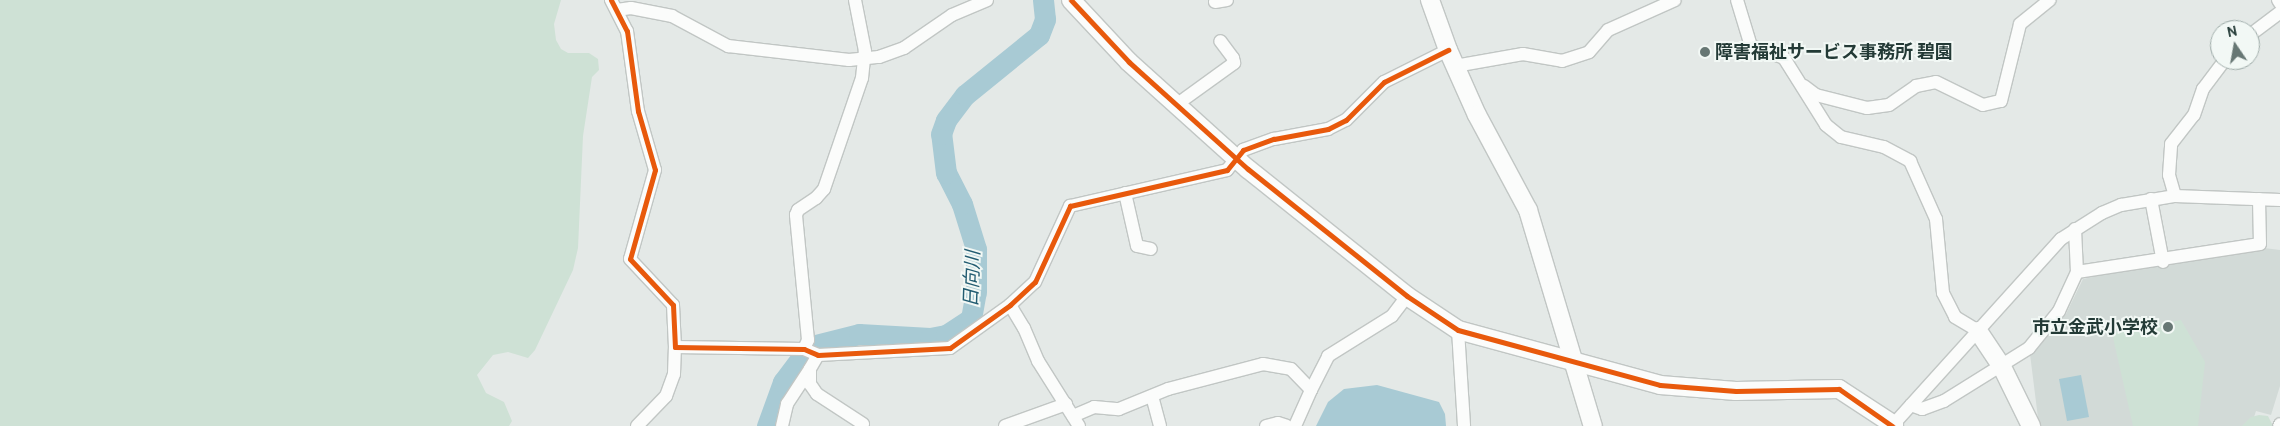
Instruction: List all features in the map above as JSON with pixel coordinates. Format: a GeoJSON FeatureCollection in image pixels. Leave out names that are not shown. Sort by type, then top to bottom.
{"type":"FeatureCollection","features":[{"type":"Feature","properties":{"kind":"street"},"geometry":{"type":"LineString","coordinates":[[804,348],[808,340],[796,215],[798,210],[824,189],[849,124],[852,103],[862,78],[864,58],[855,0]]}},
{"type":"Feature","properties":{"kind":"street"},"geometry":{"type":"LineString","coordinates":[[614,5],[672,16],[728,46],[849,60],[879,57],[904,48],[952,15],[987,0]]}},
{"type":"Feature","properties":{"kind":"street"},"geometry":{"type":"LineString","coordinates":[[1070,0],[1129,62],[1236,159],[1407,296],[1458,330],[1574,363],[1688,389],[1839,389],[1893,425],[2060,239],[2102,213],[2151,199],[2175,196],[2280,200]]}},
{"type":"Feature","properties":{"kind":"street"},"geometry":{"type":"LineString","coordinates":[[1430,0],[1455,66],[1528,210],[1593,426]]}},
{"type":"Feature","properties":{"kind":"street"},"geometry":{"type":"LineString","coordinates":[[1455,66],[1523,54],[1562,61],[1589,52],[1608,30],[1675,0]]}},
{"type":"Feature","properties":{"kind":"street"},"geometry":{"type":"LineString","coordinates":[[1737,0],[1751,46],[1784,58],[1826,125],[1841,137],[1884,147],[1910,161],[1936,219],[1943,293],[1955,317],[1978,331],[2002,368],[2031,426]]}},
{"type":"Feature","properties":{"kind":"street"},"geometry":{"type":"LineString","coordinates":[[1802,85],[1816,94],[1867,108],[1888,105],[1916,86],[1936,82],[1982,105],[2001,102],[2020,24],[2050,0]]}},
{"type":"Feature","properties":{"kind":"street"},"geometry":{"type":"LineString","coordinates":[[614,5],[627,31],[638,111],[655,170],[630,259],[672,305],[675,347],[674,374],[666,396],[637,426]]}},
{"type":"Feature","properties":{"kind":"street"},"geometry":{"type":"LineString","coordinates":[[2260,27],[2280,12]]}},
{"type":"Feature","properties":{"kind":"street"},"geometry":{"type":"LineString","coordinates":[[1176,105],[1234,63],[1234,58],[1220,41]]}},
{"type":"Feature","properties":{"kind":"street"},"geometry":{"type":"LineString","coordinates":[[675,347],[804,348],[818,355],[950,348],[1010,306],[1035,282],[1070,206],[1227,170],[1244,150],[1274,139],[1328,129],[1346,120],[1384,82],[1448,50]]}},
{"type":"Feature","properties":{"kind":"street"},"geometry":{"type":"LineString","coordinates":[[2175,196],[2169,175],[2171,144],[2194,115],[2203,89],[2217,70]]}},
{"type":"Feature","properties":{"kind":"street"},"geometry":{"type":"LineString","coordinates":[[1126,193],[1137,246],[1151,249]]}},
{"type":"Feature","properties":{"kind":"street"},"geometry":{"type":"LineString","coordinates":[[2151,199],[2162,260]]}},
{"type":"Feature","properties":{"kind":"street"},"geometry":{"type":"LineString","coordinates":[[2076,272],[2260,244],[2259,199]]}},
{"type":"Feature","properties":{"kind":"street"},"geometry":{"type":"LineString","coordinates":[[1911,405],[1922,409],[1944,401],[2002,368],[2029,348],[2059,311],[2076,272],[2076,229]]}},
{"type":"Feature","properties":{"kind":"street"},"geometry":{"type":"LineString","coordinates":[[1295,426],[1328,356],[1392,316],[1407,296]]}},
{"type":"Feature","properties":{"kind":"street"},"geometry":{"type":"LineString","coordinates":[[1010,306],[1024,328],[1038,361],[1076,421],[1094,407],[1119,409],[1152,396],[1264,364],[1291,369],[1311,390]]}},
{"type":"Feature","properties":{"kind":"street"},"geometry":{"type":"LineString","coordinates":[[1458,330],[1464,426]]}},
{"type":"Feature","properties":{"kind":"street"},"geometry":{"type":"LineString","coordinates":[[782,426],[787,404],[818,355]]}},
{"type":"Feature","properties":{"kind":"street"},"geometry":{"type":"LineString","coordinates":[[810,368],[810,384],[817,394],[863,424]]}},
{"type":"Feature","properties":{"kind":"street"},"geometry":{"type":"LineString","coordinates":[[1152,396],[1160,426]]}},
{"type":"Feature","properties":{"kind":"street"},"geometry":{"type":"LineString","coordinates":[[1005,426],[1028,422],[1066,404]]}},
{"type":"Feature","properties":{"kind":"street"},"geometry":{"type":"LineString","coordinates":[[1266,426],[1278,423],[1287,426]]}},
{"type":"Feature","properties":{"kind":"shaded area","name":"市立金武小学校"},"geometry":{"type":"Polygon","coordinates":[[[2264,248],[2280,250],[2280,386],[2271,415],[2256,411],[2251,426],[2039,426],[2030,354],[2066,314],[2083,279],[2151,264],[2264,248]]]}},
{"type":"Feature","properties":{"kind":"green space"},"geometry":{"type":"Polygon","coordinates":[[[0,0],[561,0],[554,24],[556,40],[561,49],[568,53],[589,53],[598,59],[599,70],[592,77],[583,136],[578,248],[573,270],[535,350],[528,358],[508,352],[493,355],[477,375],[486,393],[504,402],[512,421],[509,426],[0,426],[0,0]]]}},
{"type":"Feature","properties":{"kind":"green space"},"geometry":{"type":"Polygon","coordinates":[[[2181,320],[2205,362],[2198,426],[2133,426],[2112,333],[2181,320]]]}},
{"type":"Feature","properties":{"kind":"green space"},"geometry":{"type":"Polygon","coordinates":[[[2259,415],[2268,416],[2273,426],[2242,426],[2251,417],[2259,415]]]}},
{"type":"Feature","properties":{"kind":"water"},"geometry":{"type":"Polygon","coordinates":[[[2081,375],[2089,417],[2067,421],[2059,379],[2081,375]]]}},
{"type":"Feature","properties":{"kind":"water"},"geometry":{"type":"Polygon","coordinates":[[[1377,385],[1439,402],[1445,414],[1446,426],[1316,426],[1328,402],[1344,389],[1377,385]]]}},
{"type":"Feature","properties":{"kind":"waterway","name":"日向川"},"geometry":{"type":"LineString","coordinates":[[767,426],[783,382],[803,355],[816,345],[859,334],[930,338],[946,335],[971,319],[976,292],[976,249],[962,204],[946,173],[941,134],[946,120],[965,95],[1039,35],[1045,19],[1043,0]]}},
{"type":"Feature","properties":{"kind":"cycle path"},"geometry":{"type":"LineString","coordinates":[[611,0],[627,31],[638,111],[655,170],[630,259],[673,305],[675,347],[804,349],[818,355],[950,348],[1010,305],[1035,282],[1070,206],[1227,170],[1243,150],[1274,139],[1328,129],[1346,120],[1384,82],[1448,50]]}},
{"type":"Feature","properties":{"kind":"cycle path"},"geometry":{"type":"LineString","coordinates":[[1071,0],[1129,62],[1248,169],[1407,296],[1458,330],[1660,385],[1736,391],[1839,389],[1892,426]]}},
{"type":"Feature","properties":{"kind":"place","name":"障害福祉サービス事務所 碧園"},"geometry":{"type":"Point","coordinates":[1705,52]}},
{"type":"Feature","properties":{"kind":"place","name":"市立金武小学校"},"geometry":{"type":"Point","coordinates":[2168,327]}}]}
